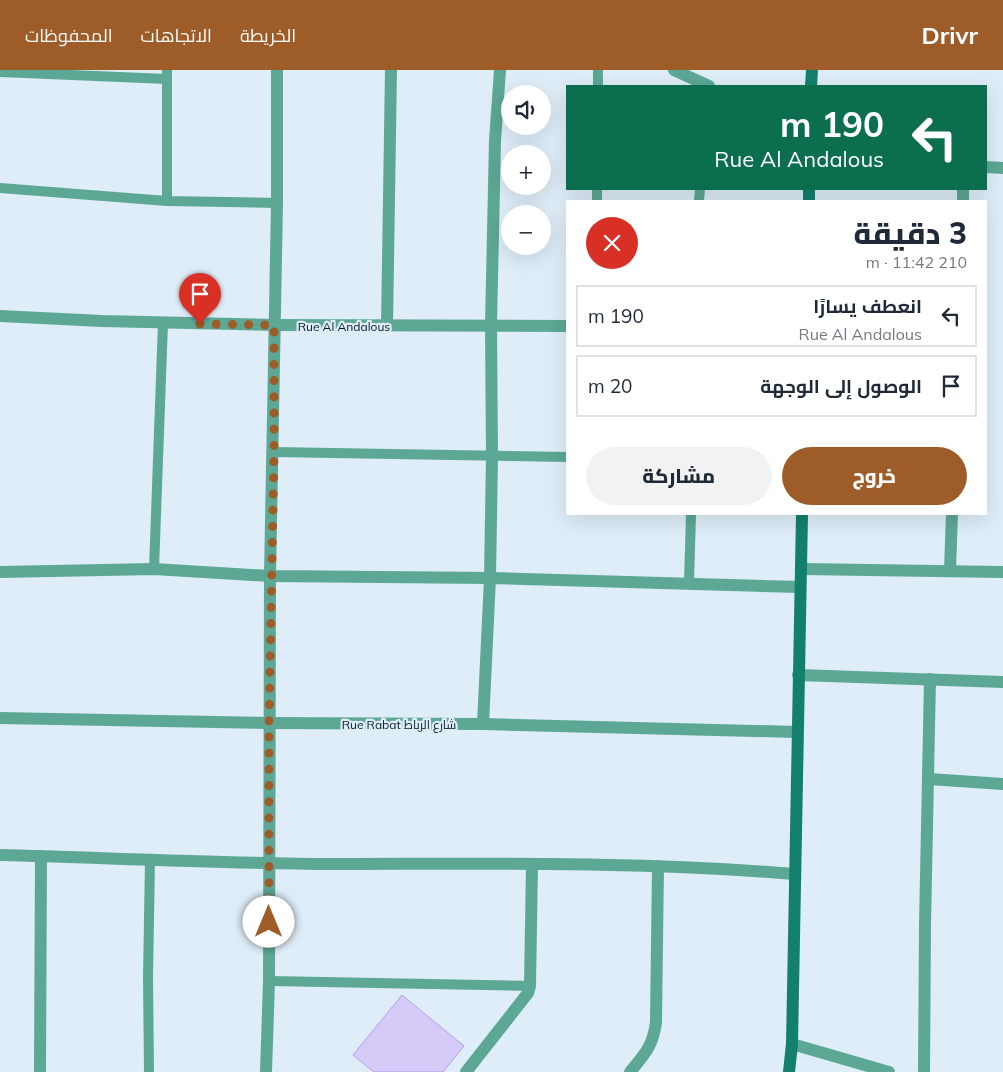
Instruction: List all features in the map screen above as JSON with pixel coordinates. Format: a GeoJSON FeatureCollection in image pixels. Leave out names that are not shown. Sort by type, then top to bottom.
{"type":"FeatureCollection","features":[{"type":"Feature","properties":{"kind":"street"},"geometry":{"type":"LineString","coordinates":[[266,1072],[269,981],[270,576],[274,452],[277,70]]}},
{"type":"Feature","properties":{"kind":"street"},"geometry":{"type":"LineString","coordinates":[[387,326],[391,70]]}},
{"type":"Feature","properties":{"kind":"street"},"geometry":{"type":"LineString","coordinates":[[483,724],[490,578],[492,457],[490,325],[495,141],[500,70]]}},
{"type":"Feature","properties":{"kind":"street"},"geometry":{"type":"LineString","coordinates":[[674,70],[704,85]]}},
{"type":"Feature","properties":{"kind":"street"},"geometry":{"type":"LineString","coordinates":[[811,85],[812,70]]}},
{"type":"Feature","properties":{"kind":"street"},"geometry":{"type":"LineString","coordinates":[[987,167],[1003,168]]}},
{"type":"Feature","properties":{"kind":"street","name":"Rue Al Andalous"},"geometry":{"type":"LineString","coordinates":[[0,316],[163,323],[274,325],[566,326]]}},
{"type":"Feature","properties":{"kind":"street"},"geometry":{"type":"LineString","coordinates":[[789,1072],[792,1044],[802,515]]}},
{"type":"Feature","properties":{"kind":"street"},"geometry":{"type":"LineString","coordinates":[[950,570],[952,515]]}},
{"type":"Feature","properties":{"kind":"street"},"geometry":{"type":"LineString","coordinates":[[0,572],[154,569],[270,576],[490,578],[800,587]]}},
{"type":"Feature","properties":{"kind":"street"},"geometry":{"type":"LineString","coordinates":[[801,569],[1003,572]]}},
{"type":"Feature","properties":{"kind":"street"},"geometry":{"type":"LineString","coordinates":[[798,675],[1003,682]]}},
{"type":"Feature","properties":{"kind":"street"},"geometry":{"type":"LineString","coordinates":[[924,1072],[924,925],[930,679]]}},
{"type":"Feature","properties":{"kind":"street","name":"Rue Rabat شارع الرباط"},"geometry":{"type":"LineString","coordinates":[[0,718],[269,723],[483,724],[797,732]]}},
{"type":"Feature","properties":{"kind":"street"},"geometry":{"type":"LineString","coordinates":[[928,779],[1003,784]]}},
{"type":"Feature","properties":{"kind":"street"},"geometry":{"type":"LineString","coordinates":[[0,855],[269,863],[658,866],[794,874]]}},
{"type":"Feature","properties":{"kind":"street"},"geometry":{"type":"LineString","coordinates":[[40,1072],[41,856]]}},
{"type":"Feature","properties":{"kind":"street"},"geometry":{"type":"LineString","coordinates":[[466,1072],[528,993],[530,986],[532,864]]}},
{"type":"Feature","properties":{"kind":"street"},"geometry":{"type":"LineString","coordinates":[[630,1072],[647,1052],[654,1038],[656,1022],[658,866]]}},
{"type":"Feature","properties":{"kind":"street"},"geometry":{"type":"LineString","coordinates":[[792,1044],[889,1072]]}},
{"type":"Feature","properties":{"kind":"lane"},"geometry":{"type":"LineString","coordinates":[[598,70],[598,85]]}},
{"type":"Feature","properties":{"kind":"lane"},"geometry":{"type":"LineString","coordinates":[[0,72],[167,75],[167,201]]}},
{"type":"Feature","properties":{"kind":"lane"},"geometry":{"type":"LineString","coordinates":[[0,188],[167,201],[277,203]]}},
{"type":"Feature","properties":{"kind":"lane"},"geometry":{"type":"LineString","coordinates":[[154,569],[163,323]]}},
{"type":"Feature","properties":{"kind":"lane"},"geometry":{"type":"LineString","coordinates":[[274,452],[566,457]]}},
{"type":"Feature","properties":{"kind":"lane"},"geometry":{"type":"LineString","coordinates":[[690,583],[691,515]]}},
{"type":"Feature","properties":{"kind":"lane"},"geometry":{"type":"LineString","coordinates":[[149,1072],[150,860]]}},
{"type":"Feature","properties":{"kind":"lane"},"geometry":{"type":"LineString","coordinates":[[269,981],[530,986]]}},
{"type":"Feature","properties":{"kind":"building"},"geometry":{"type":"Polygon","coordinates":[[[402,995],[464,1046],[443,1072],[374,1072],[353,1055],[402,995]]]}},
{"type":"Feature","properties":{"kind":"route"},"geometry":{"type":"LineString","coordinates":[[200,324],[274,325],[274,452],[270,576],[269,922]]}}]}
